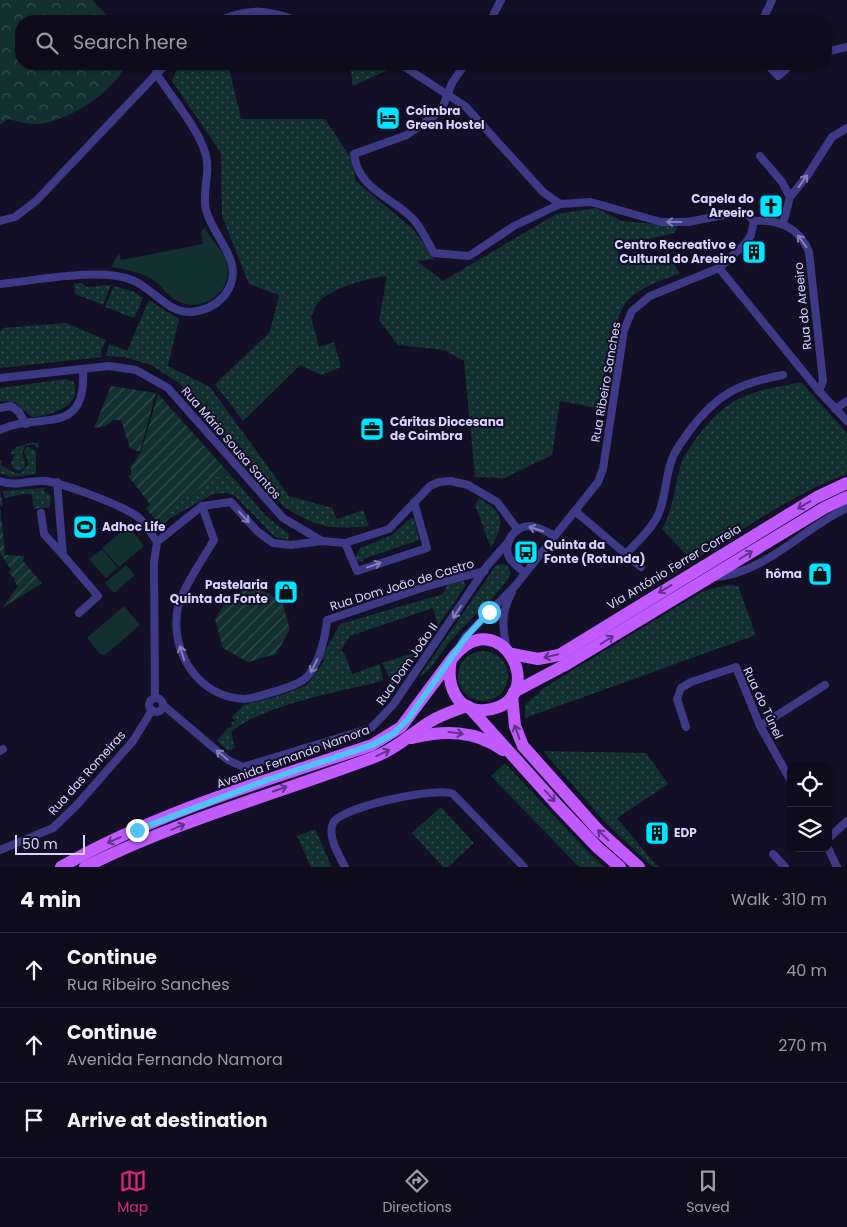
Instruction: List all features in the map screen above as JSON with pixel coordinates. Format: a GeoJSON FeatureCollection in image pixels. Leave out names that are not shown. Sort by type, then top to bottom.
{"type":"FeatureCollection","features":[{"type":"Feature","properties":{"kind":"main road","name":"Via António Ferrer Correia"},"geometry":{"type":"LineString","coordinates":[[509,651],[538,659],[559,655],[817,497],[847,483]]}},
{"type":"Feature","properties":{"kind":"main road"},"geometry":{"type":"LineString","coordinates":[[468,707],[481,710],[492,709],[503,704],[513,694],[565,665],[824,508],[847,497]]}},
{"type":"Feature","properties":{"kind":"main road"},"geometry":{"type":"LineString","coordinates":[[620,867],[592,841],[468,707],[458,700],[448,682],[454,655],[476,640],[487,640],[509,651],[518,673],[513,694],[515,726],[523,746],[598,831],[639,867]]}},
{"type":"Feature","properties":{"kind":"main road","name":"Avenida Fernando Namora"},"geometry":{"type":"LineString","coordinates":[[61,867],[98,848],[188,810],[372,745],[393,734],[408,719],[454,655]]}},
{"type":"Feature","properties":{"kind":"main road","name":"Avenida Fernando Namora"},"geometry":{"type":"LineString","coordinates":[[85,867],[114,852],[214,813],[378,755],[408,739],[435,719],[468,707]]}},
{"type":"Feature","properties":{"kind":"main road"},"geometry":{"type":"LineString","coordinates":[[408,739],[447,732],[474,735],[496,745],[517,760]]}},
{"type":"Feature","properties":{"kind":"street"},"geometry":{"type":"LineString","coordinates":[[493,15],[502,0]]}},
{"type":"Feature","properties":{"kind":"street"},"geometry":{"type":"LineString","coordinates":[[765,15],[772,0]]}},
{"type":"Feature","properties":{"kind":"street"},"geometry":{"type":"LineString","coordinates":[[233,15],[241,12],[273,12],[281,15]]}},
{"type":"Feature","properties":{"kind":"street"},"geometry":{"type":"LineString","coordinates":[[832,51],[847,47]]}},
{"type":"Feature","properties":{"kind":"street"},"geometry":{"type":"LineString","coordinates":[[0,221],[15,217],[36,201],[159,70]]}},
{"type":"Feature","properties":{"kind":"street"},"geometry":{"type":"LineString","coordinates":[[410,70],[449,94],[465,106],[543,192],[560,204],[514,226],[469,256],[434,253],[414,220],[370,186],[360,175],[354,154],[407,135],[434,116],[449,94],[452,83],[461,70]]}},
{"type":"Feature","properties":{"kind":"street"},"geometry":{"type":"LineString","coordinates":[[772,70],[778,76],[785,70]]}},
{"type":"Feature","properties":{"kind":"street"},"geometry":{"type":"LineString","coordinates":[[0,284],[109,275],[132,279],[149,289],[172,308],[190,312],[206,309],[218,303],[226,293],[232,283],[234,271],[230,253],[218,237],[205,208],[207,162],[202,141],[156,73]]}},
{"type":"Feature","properties":{"kind":"street"},"geometry":{"type":"LineString","coordinates":[[783,224],[790,197],[807,176],[832,137],[847,128]]}},
{"type":"Feature","properties":{"kind":"street"},"geometry":{"type":"LineString","coordinates":[[760,156],[782,182],[790,197]]}},
{"type":"Feature","properties":{"kind":"street","name":"Rua do Areeiro"},"geometry":{"type":"LineString","coordinates":[[560,204],[591,202],[661,222],[688,222],[739,212],[754,221],[767,220],[783,224],[804,240],[809,252],[823,381],[820,391]]}},
{"type":"Feature","properties":{"kind":"street","name":"Rua Ribeiro Sanches"},"geometry":{"type":"LineString","coordinates":[[454,655],[466,637],[515,586],[594,487],[602,469],[624,330],[632,311],[650,296],[719,268],[745,244],[751,235],[754,221]]}},
{"type":"Feature","properties":{"kind":"street"},"geometry":{"type":"LineString","coordinates":[[719,268],[834,409],[847,420]]}},
{"type":"Feature","properties":{"kind":"street","name":"Rua Mário Sousa Santos"},"geometry":{"type":"LineString","coordinates":[[0,378],[109,366],[136,370],[168,388],[277,512],[303,531],[322,541]]}},
{"type":"Feature","properties":{"kind":"street"},"geometry":{"type":"LineString","coordinates":[[0,430],[8,426],[60,420],[72,412],[82,396],[83,369]]}},
{"type":"Feature","properties":{"kind":"street"},"geometry":{"type":"LineString","coordinates":[[626,554],[658,516],[672,458],[680,443],[706,409],[718,398],[739,386],[758,379],[783,375]]}},
{"type":"Feature","properties":{"kind":"street"},"geometry":{"type":"LineString","coordinates":[[834,409],[847,401]]}},
{"type":"Feature","properties":{"kind":"street"},"geometry":{"type":"LineString","coordinates":[[0,408],[11,406],[19,412],[26,424]]}},
{"type":"Feature","properties":{"kind":"street"},"geometry":{"type":"LineString","coordinates":[[0,481],[9,484],[40,481],[57,482],[138,517],[156,542],[154,563],[155,698],[150,702],[152,710],[160,710],[163,705]]}},
{"type":"Feature","properties":{"kind":"street"},"geometry":{"type":"LineString","coordinates":[[57,482],[63,555]]}},
{"type":"Feature","properties":{"kind":"street"},"geometry":{"type":"LineString","coordinates":[[156,542],[202,506],[216,502],[231,502],[273,544],[291,545],[322,541],[345,543],[389,529],[430,486],[439,482],[468,485],[497,502],[518,530],[527,526],[536,527],[555,536]]}},
{"type":"Feature","properties":{"kind":"street"},"geometry":{"type":"LineString","coordinates":[[345,543],[357,571],[427,548],[414,502]]}},
{"type":"Feature","properties":{"kind":"street","name":"Rua Dom João de Castro"},"geometry":{"type":"LineString","coordinates":[[202,506],[214,540],[180,599],[176,629],[184,661],[203,685],[226,696],[247,699],[299,682],[309,675],[325,643],[327,620],[425,586],[484,571]]}},
{"type":"Feature","properties":{"kind":"street"},"geometry":{"type":"LineString","coordinates":[[708,578],[718,577],[750,567],[827,518],[847,508]]}},
{"type":"Feature","properties":{"kind":"street"},"geometry":{"type":"LineString","coordinates":[[576,511],[641,567]]}},
{"type":"Feature","properties":{"kind":"street"},"geometry":{"type":"LineString","coordinates":[[41,513],[44,534],[98,596],[80,613]]}},
{"type":"Feature","properties":{"kind":"street","name":"Rua Dom João II"},"geometry":{"type":"LineString","coordinates":[[155,698],[161,700],[163,705],[228,760],[244,767],[371,728],[393,705],[484,571],[518,530]]}},
{"type":"Feature","properties":{"kind":"street"},"geometry":{"type":"LineString","coordinates":[[509,541],[507,551],[511,559],[525,573]]}},
{"type":"Feature","properties":{"kind":"street","name":"Rua Ribeiro Sanches"},"geometry":{"type":"LineString","coordinates":[[509,651],[502,629],[503,616],[505,604],[515,586]]}},
{"type":"Feature","properties":{"kind":"street","name":"Rua do Túnel"},"geometry":{"type":"LineString","coordinates":[[686,727],[677,699],[681,688],[691,682],[736,667],[760,726],[787,774]]}},
{"type":"Feature","properties":{"kind":"street"},"geometry":{"type":"LineString","coordinates":[[760,726],[826,685]]}},
{"type":"Feature","properties":{"kind":"street","name":"Rua das Romeiras"},"geometry":{"type":"LineString","coordinates":[[0,850],[53,828],[133,741],[152,710]]}},
{"type":"Feature","properties":{"kind":"street"},"geometry":{"type":"LineString","coordinates":[[344,867],[332,836],[334,823],[339,816],[384,802],[437,791],[448,791],[453,794],[524,867]]}},
{"type":"Feature","properties":{"kind":"street"},"geometry":{"type":"LineString","coordinates":[[832,835],[847,821]]}},
{"type":"Feature","properties":{"kind":"street"},"geometry":{"type":"LineString","coordinates":[[830,852],[837,867]]}},
{"type":"Feature","properties":{"kind":"street"},"geometry":{"type":"LineString","coordinates":[[773,854],[785,867]]}},
{"type":"Feature","properties":{"kind":"green space"},"geometry":{"type":"Polygon","coordinates":[[[0,0],[92,0],[106,15],[15,15],[15,70],[122,70],[112,85],[76,111],[51,122],[35,124],[8,119],[0,125],[0,0]]]}},
{"type":"Feature","properties":{"kind":"green space"},"geometry":{"type":"Polygon","coordinates":[[[177,70],[229,70],[241,119],[325,119],[350,157],[356,181],[414,230],[434,259],[417,261],[443,281],[556,214],[596,208],[622,221],[677,226],[675,233],[648,239],[615,240],[619,257],[670,259],[680,273],[640,290],[629,299],[623,308],[613,335],[602,409],[560,401],[552,455],[505,478],[475,477],[464,361],[444,350],[398,345],[379,320],[387,276],[360,281],[340,288],[324,298],[315,308],[311,317],[319,347],[334,342],[341,367],[321,375],[300,365],[243,421],[215,384],[270,332],[279,295],[249,284],[222,216],[221,153],[172,81],[177,70]]]}},
{"type":"Feature","properties":{"kind":"green space"},"geometry":{"type":"Polygon","coordinates":[[[351,70],[388,70],[353,86],[351,70]]]}},
{"type":"Feature","properties":{"kind":"green space"},"geometry":{"type":"Polygon","coordinates":[[[205,227],[209,236],[224,256],[228,269],[226,281],[220,292],[202,304],[181,303],[175,300],[152,279],[132,271],[111,267],[119,253],[121,260],[203,244],[201,231],[205,227]]]}},
{"type":"Feature","properties":{"kind":"green space"},"geometry":{"type":"Polygon","coordinates":[[[82,283],[86,287],[111,285],[103,305],[75,294],[74,284],[82,283]]]}},
{"type":"Feature","properties":{"kind":"green space"},"geometry":{"type":"Polygon","coordinates":[[[114,286],[134,292],[143,298],[134,318],[105,307],[114,286]]]}},
{"type":"Feature","properties":{"kind":"green space"},"geometry":{"type":"Polygon","coordinates":[[[149,300],[179,319],[168,366],[210,387],[289,496],[332,508],[337,519],[363,510],[369,526],[344,528],[314,523],[283,506],[179,383],[151,365],[124,357],[106,356],[109,344],[127,351],[149,300]]]}},
{"type":"Feature","properties":{"kind":"green space"},"geometry":{"type":"Polygon","coordinates":[[[66,323],[106,340],[101,351],[102,357],[0,368],[0,331],[3,328],[66,323]]]}},
{"type":"Feature","properties":{"kind":"green space"},"geometry":{"type":"Polygon","coordinates":[[[66,379],[74,382],[75,391],[73,398],[63,408],[47,415],[32,417],[14,402],[0,401],[0,388],[66,379]]]}},
{"type":"Feature","properties":{"kind":"green space"},"geometry":{"type":"Polygon","coordinates":[[[801,382],[847,433],[847,474],[780,506],[672,575],[673,564],[687,556],[662,529],[671,508],[680,466],[686,453],[709,423],[731,403],[754,392],[801,382]]]}},
{"type":"Feature","properties":{"kind":"green space"},"geometry":{"type":"Polygon","coordinates":[[[111,386],[156,393],[140,452],[130,448],[121,420],[113,420],[106,426],[94,428],[111,386]]]}},
{"type":"Feature","properties":{"kind":"green space"},"geometry":{"type":"Polygon","coordinates":[[[158,394],[227,471],[166,510],[169,519],[162,525],[155,523],[157,521],[146,509],[150,504],[128,476],[131,475],[131,466],[141,452],[158,394]]]}},
{"type":"Feature","properties":{"kind":"green space"},"geometry":{"type":"Polygon","coordinates":[[[38,443],[38,448],[33,444],[25,446],[22,453],[25,463],[24,467],[20,471],[14,469],[11,463],[15,455],[10,453],[17,447],[38,443]]]}},
{"type":"Feature","properties":{"kind":"green space"},"geometry":{"type":"Polygon","coordinates":[[[28,447],[36,451],[36,474],[11,477],[0,473],[0,459],[2,461],[1,465],[15,473],[21,473],[29,464],[24,451],[28,447]]]}},
{"type":"Feature","properties":{"kind":"green space"},"geometry":{"type":"Polygon","coordinates":[[[227,471],[266,516],[289,534],[288,540],[275,537],[235,496],[226,493],[213,494],[169,519],[166,510],[227,471]]]}},
{"type":"Feature","properties":{"kind":"green space"},"geometry":{"type":"Polygon","coordinates":[[[45,488],[43,490],[51,496],[50,507],[34,509],[32,494],[4,498],[3,491],[45,488]]]}},
{"type":"Feature","properties":{"kind":"green space"},"geometry":{"type":"Polygon","coordinates":[[[0,490],[3,506],[0,506],[0,490]]]}},
{"type":"Feature","properties":{"kind":"green space"},"geometry":{"type":"Polygon","coordinates":[[[479,498],[494,509],[500,519],[499,531],[491,548],[475,505],[479,498]]]}},
{"type":"Feature","properties":{"kind":"green space"},"geometry":{"type":"Polygon","coordinates":[[[0,506],[5,555],[24,556],[23,561],[42,583],[2,608],[18,586],[14,581],[15,579],[8,572],[11,570],[0,553],[0,506]]]}},
{"type":"Feature","properties":{"kind":"green space"},"geometry":{"type":"Polygon","coordinates":[[[411,518],[414,518],[419,540],[363,559],[363,562],[356,560],[356,555],[360,548],[392,535],[411,518]]]}},
{"type":"Feature","properties":{"kind":"green space"},"geometry":{"type":"Polygon","coordinates":[[[128,526],[144,546],[132,556],[130,555],[131,557],[119,567],[102,548],[128,526]]]}},
{"type":"Feature","properties":{"kind":"green space"},"geometry":{"type":"Polygon","coordinates":[[[102,549],[118,568],[106,578],[89,559],[102,549]]]}},
{"type":"Feature","properties":{"kind":"green space"},"geometry":{"type":"Polygon","coordinates":[[[126,565],[135,575],[114,593],[105,583],[126,565]]]}},
{"type":"Feature","properties":{"kind":"green space"},"geometry":{"type":"Polygon","coordinates":[[[496,565],[507,565],[511,573],[506,582],[444,649],[429,669],[419,677],[496,565]]]}},
{"type":"Feature","properties":{"kind":"green space"},"geometry":{"type":"Polygon","coordinates":[[[463,581],[466,585],[438,626],[433,608],[350,636],[341,650],[345,655],[352,674],[380,664],[383,681],[302,700],[261,714],[231,732],[235,748],[228,751],[217,741],[228,728],[232,727],[231,723],[235,721],[232,717],[244,705],[281,695],[307,685],[324,661],[322,657],[340,624],[443,594],[447,585],[463,581]]]}},
{"type":"Feature","properties":{"kind":"green space"},"geometry":{"type":"Polygon","coordinates":[[[728,585],[738,586],[756,635],[525,718],[525,705],[545,687],[703,591],[728,585]]]}},
{"type":"Feature","properties":{"kind":"green space"},"geometry":{"type":"Polygon","coordinates":[[[256,587],[282,601],[290,629],[276,654],[248,662],[223,648],[215,620],[229,595],[256,587]]]}},
{"type":"Feature","properties":{"kind":"green space"},"geometry":{"type":"Polygon","coordinates":[[[124,606],[140,625],[105,655],[100,654],[87,638],[124,606]]]}},
{"type":"Feature","properties":{"kind":"green space"},"geometry":{"type":"Polygon","coordinates":[[[420,651],[393,693],[389,683],[391,682],[382,663],[420,651]]]}},
{"type":"Feature","properties":{"kind":"green space"},"geometry":{"type":"Polygon","coordinates":[[[478,651],[488,651],[501,658],[508,671],[508,681],[501,694],[488,701],[478,701],[469,697],[462,690],[458,681],[458,671],[462,662],[469,655],[478,651]]]}},
{"type":"Feature","properties":{"kind":"green space"},"geometry":{"type":"Polygon","coordinates":[[[543,751],[646,753],[668,784],[617,818],[655,864],[660,867],[654,867],[649,864],[604,821],[543,751]]]}},
{"type":"Feature","properties":{"kind":"green space"},"geometry":{"type":"Polygon","coordinates":[[[505,763],[590,854],[605,867],[579,867],[491,776],[505,763]]]}},
{"type":"Feature","properties":{"kind":"green space"},"geometry":{"type":"Polygon","coordinates":[[[441,807],[474,843],[448,867],[443,867],[412,833],[441,807]]]}},
{"type":"Feature","properties":{"kind":"green space"},"geometry":{"type":"Polygon","coordinates":[[[315,829],[332,867],[311,867],[297,836],[315,829]]]}},
{"type":"Feature","properties":{"kind":"place","name":"Coimbra Green Hostel"},"geometry":{"type":"Point","coordinates":[388,118]}},
{"type":"Feature","properties":{"kind":"place","name":"Capela do Areeiro"},"geometry":{"type":"Point","coordinates":[771,206]}},
{"type":"Feature","properties":{"kind":"place","name":"Centro Recreativo e Cultural do Areeiro"},"geometry":{"type":"Point","coordinates":[754,252]}},
{"type":"Feature","properties":{"kind":"place","name":"Cáritas Diocesana de Coimbra"},"geometry":{"type":"Point","coordinates":[372,429]}},
{"type":"Feature","properties":{"kind":"place","name":"Adhoc Life"},"geometry":{"type":"Point","coordinates":[85,527]}},
{"type":"Feature","properties":{"kind":"place","name":"Quinta da Fonte (Rotunda)"},"geometry":{"type":"Point","coordinates":[526,552]}},
{"type":"Feature","properties":{"kind":"place","name":"hôma"},"geometry":{"type":"Point","coordinates":[820,574]}},
{"type":"Feature","properties":{"kind":"place","name":"Pastelaria Quinta da Fonte"},"geometry":{"type":"Point","coordinates":[286,592]}},
{"type":"Feature","properties":{"kind":"place","name":"EDP"},"geometry":{"type":"Point","coordinates":[657,833]}},
{"type":"Feature","properties":{"kind":"route"},"geometry":{"type":"LineString","coordinates":[[137,830],[267,780],[372,745],[393,734],[408,719],[466,637],[489,612]]}}]}
